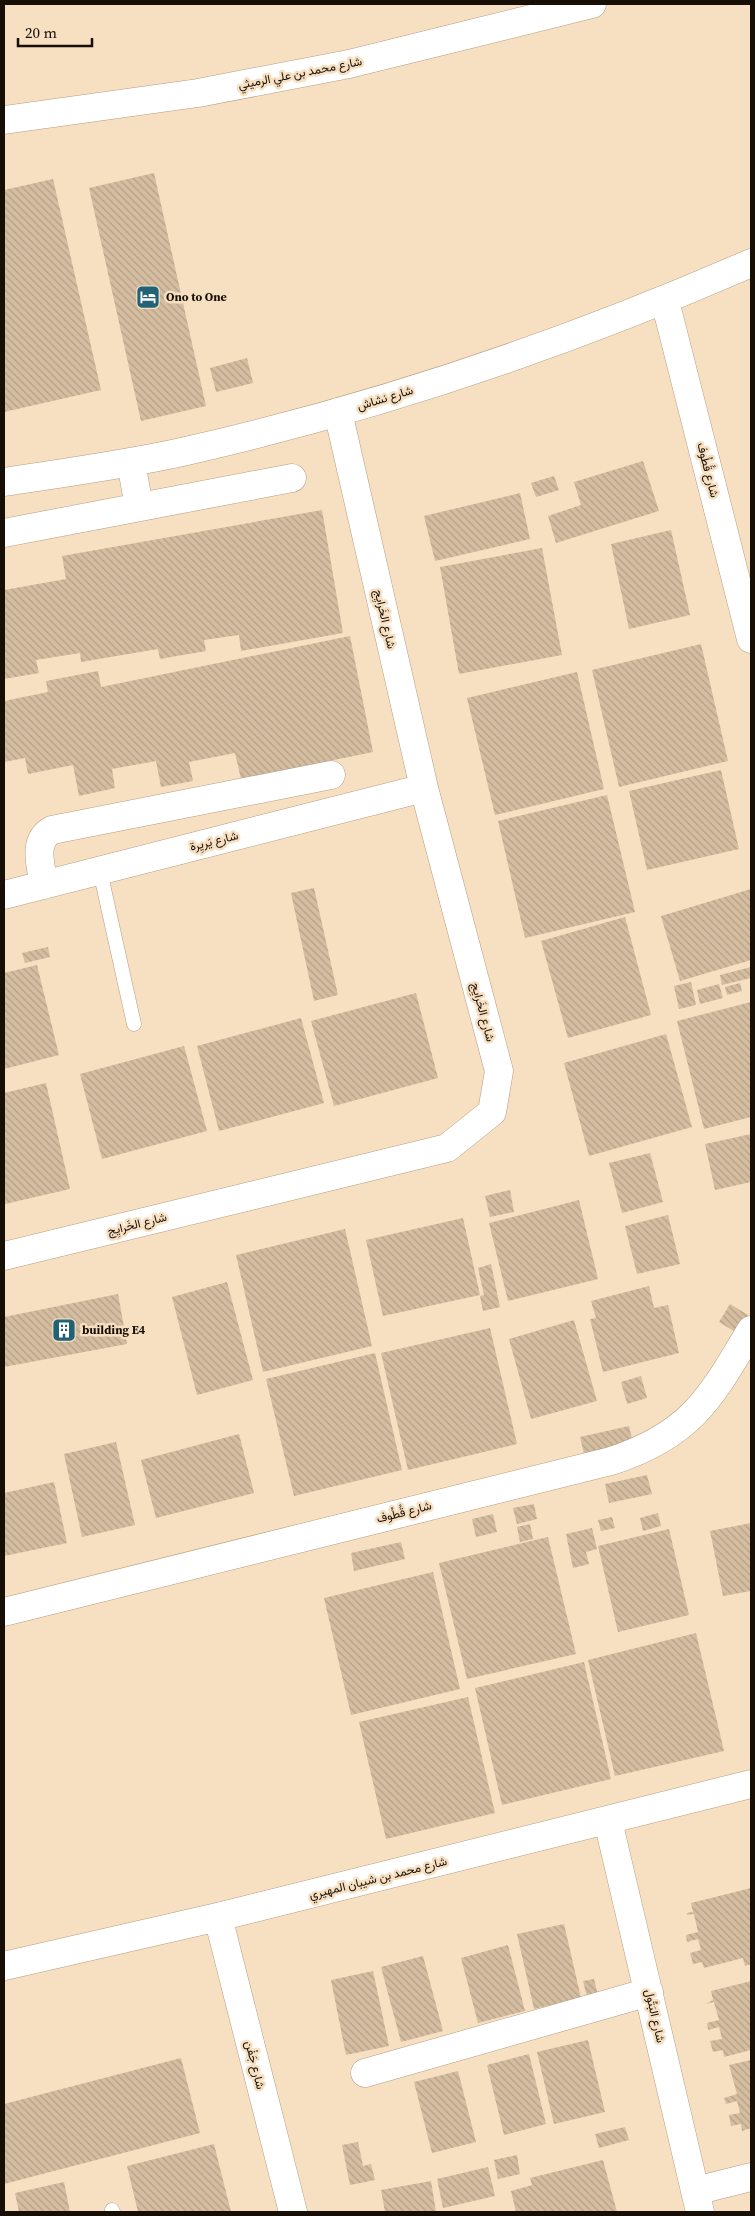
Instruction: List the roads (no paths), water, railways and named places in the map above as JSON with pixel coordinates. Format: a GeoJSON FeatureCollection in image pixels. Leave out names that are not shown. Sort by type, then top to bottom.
{"type":"FeatureCollection","features":[{"type":"Feature","properties":{"kind":"street","name":"شارع محمد بن علي الرميثي"},"geometry":{"type":"LineString","coordinates":[[4,120],[198,93],[340,66],[592,4]]}},
{"type":"Feature","properties":{"kind":"street","name":"شارع نشاش"},"geometry":{"type":"LineString","coordinates":[[4,482],[183,452],[338,412],[427,386],[552,343],[665,301],[751,263]]}},
{"type":"Feature","properties":{"kind":"street","name":"شارع قُطُوف"},"geometry":{"type":"LineString","coordinates":[[665,301],[751,639]]}},
{"type":"Feature","properties":{"kind":"street","name":"شارع الخَرايِج"},"geometry":{"type":"LineString","coordinates":[[4,1256],[447,1148],[492,1112],[498,1071],[424,788],[338,412]]}},
{"type":"Feature","properties":{"kind":"street"},"geometry":{"type":"LineString","coordinates":[[131,462],[139,507]]}},
{"type":"Feature","properties":{"kind":"street"},"geometry":{"type":"LineString","coordinates":[[4,532],[292,478]]}},
{"type":"Feature","properties":{"kind":"street"},"geometry":{"type":"LineString","coordinates":[[44,884],[40,845],[47,833],[52,830],[331,775]]}},
{"type":"Feature","properties":{"kind":"street","name":"شارع يَريِرة"},"geometry":{"type":"LineString","coordinates":[[4,895],[424,788]]}},
{"type":"Feature","properties":{"kind":"street"},"geometry":{"type":"LineString","coordinates":[[238,794],[238,835]]}},
{"type":"Feature","properties":{"kind":"street","name":"شارع قُطُوف"},"geometry":{"type":"LineString","coordinates":[[4,1612],[602,1463],[639,1452],[688,1420],[708,1399],[751,1330]]}},
{"type":"Feature","properties":{"kind":"street","name":"شارع محمد بن شيبان المهيري"},"geometry":{"type":"LineString","coordinates":[[4,1966],[218,1917],[751,1784]]}},
{"type":"Feature","properties":{"kind":"street","name":"شارع البَتُول"},"geometry":{"type":"LineString","coordinates":[[608,1821],[697,2202]]}},
{"type":"Feature","properties":{"kind":"street","name":"شارع جَفْن"},"geometry":{"type":"LineString","coordinates":[[218,1917],[292,2212]]}},
{"type":"Feature","properties":{"kind":"street"},"geometry":{"type":"LineString","coordinates":[[365,2073],[649,1992]]}},
{"type":"Feature","properties":{"kind":"street"},"geometry":{"type":"LineString","coordinates":[[697,2202],[751,2177]]}},
{"type":"Feature","properties":{"kind":"lane"},"geometry":{"type":"LineString","coordinates":[[100,871],[134,1024]]}},
{"type":"Feature","properties":{"kind":"place","name":"Ono to One"},"geometry":{"type":"Point","coordinates":[148,297]}},
{"type":"Feature","properties":{"kind":"place","name":"building E4"},"geometry":{"type":"Point","coordinates":[64,1330]}}]}
